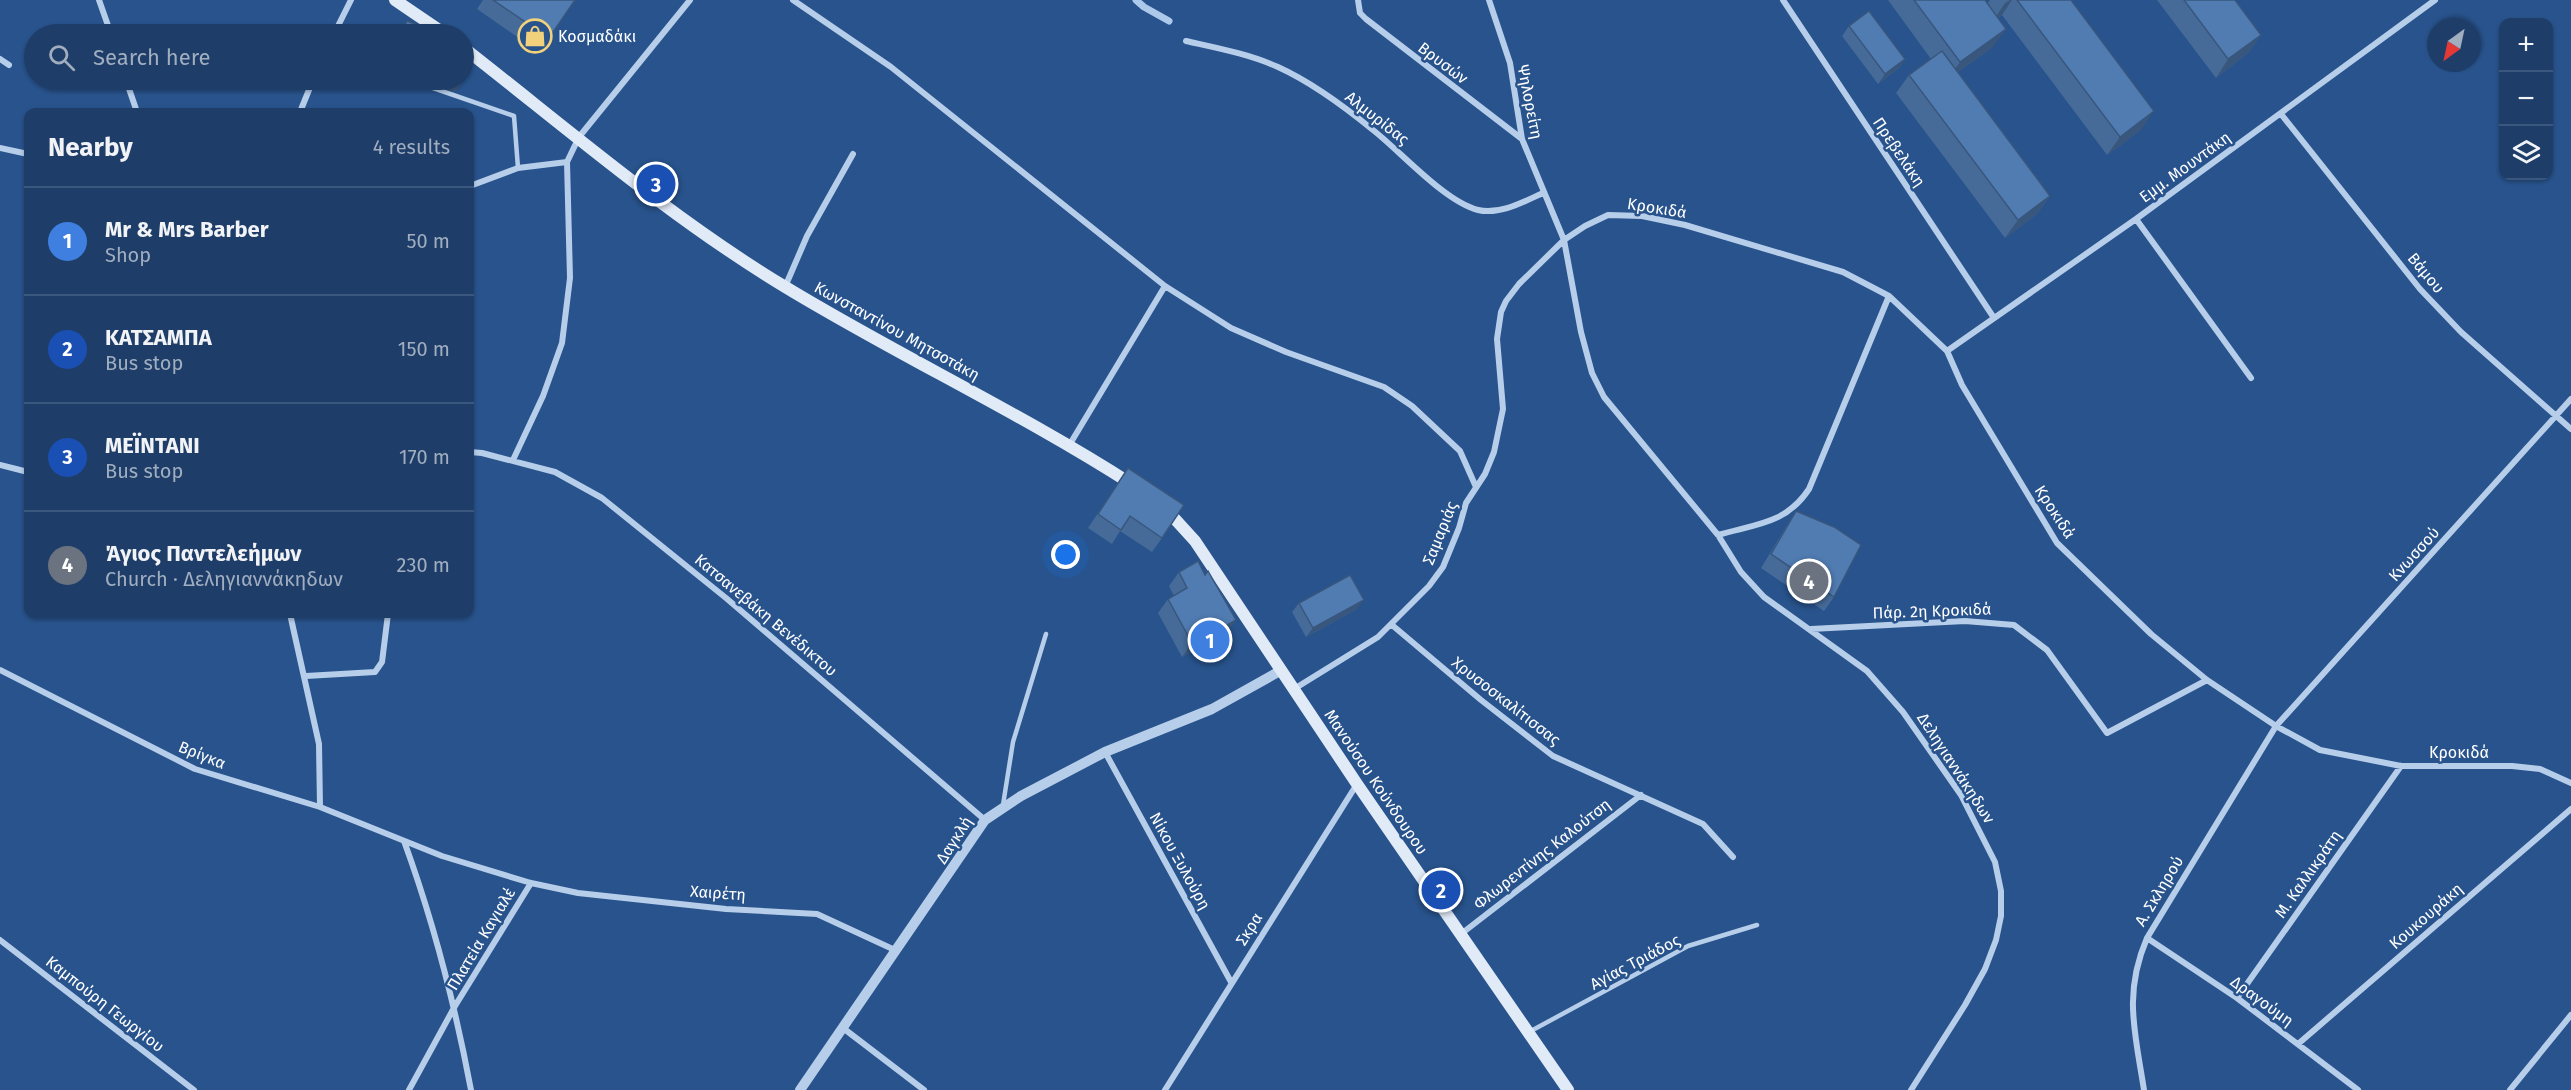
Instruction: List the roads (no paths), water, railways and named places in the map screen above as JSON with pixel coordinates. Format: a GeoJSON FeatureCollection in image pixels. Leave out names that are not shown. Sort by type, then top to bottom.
{"type":"FeatureCollection","features":[{"type":"Feature","properties":{"kind":"main road"},"geometry":{"type":"LineString","coordinates":[[395,0],[430,24]]}},
{"type":"Feature","properties":{"kind":"main road","name":"Κωνσταντίνου Μητσοτάκη"},"geometry":{"type":"LineString","coordinates":[[474,56],[668,207],[785,287],[1070,444],[1150,496],[1171,513],[1195,541],[1280,671]]}},
{"type":"Feature","properties":{"kind":"main road","name":"Μανούσου Κούνδουρου"},"geometry":{"type":"LineString","coordinates":[[1280,671],[1568,1090]]}},
{"type":"Feature","properties":{"kind":"street"},"geometry":{"type":"LineString","coordinates":[[99,0],[107,24]]}},
{"type":"Feature","properties":{"kind":"street"},"geometry":{"type":"LineString","coordinates":[[339,24],[351,0]]}},
{"type":"Feature","properties":{"kind":"street"},"geometry":{"type":"LineString","coordinates":[[513,460],[543,396],[562,343],[570,278],[567,162],[579,137],[690,0]]}},
{"type":"Feature","properties":{"kind":"street"},"geometry":{"type":"LineString","coordinates":[[793,0],[891,67],[1165,286],[1231,328],[1286,352],[1384,387],[1412,406],[1460,451],[1476,487]]}},
{"type":"Feature","properties":{"kind":"street","name":"Βρυσών"},"geometry":{"type":"LineString","coordinates":[[1358,0],[1360,13],[1366,19],[1522,139]]}},
{"type":"Feature","properties":{"kind":"street","name":"Ψηλορείτη"},"geometry":{"type":"LineString","coordinates":[[1489,0],[1510,63],[1522,139],[1564,240]]}},
{"type":"Feature","properties":{"kind":"street","name":"Εμμ. Μουντάκη"},"geometry":{"type":"LineString","coordinates":[[1947,351],[2136,219],[2435,0]]}},
{"type":"Feature","properties":{"kind":"street","name":"Πρεβελάκη"},"geometry":{"type":"LineString","coordinates":[[1784,1],[1994,318]]}},
{"type":"Feature","properties":{"kind":"street","name":"Αλμυρίδας"},"geometry":{"type":"LineString","coordinates":[[1186,41],[1241,54],[1279,68],[1350,113],[1462,203],[1478,210],[1514,207],[1543,193]]}},
{"type":"Feature","properties":{"kind":"street"},"geometry":{"type":"LineString","coordinates":[[0,59],[9,65]]}},
{"type":"Feature","properties":{"kind":"street"},"geometry":{"type":"LineString","coordinates":[[129,90],[135,108]]}},
{"type":"Feature","properties":{"kind":"street"},"geometry":{"type":"LineString","coordinates":[[302,108],[309,90]]}},
{"type":"Feature","properties":{"kind":"street","name":"Βάμου"},"geometry":{"type":"LineString","coordinates":[[2281,114],[2420,289],[2461,332],[2571,429]]}},
{"type":"Feature","properties":{"kind":"street"},"geometry":{"type":"LineString","coordinates":[[0,148],[24,153]]}},
{"type":"Feature","properties":{"kind":"street"},"geometry":{"type":"LineString","coordinates":[[785,287],[807,237],[853,154]]}},
{"type":"Feature","properties":{"kind":"street"},"geometry":{"type":"LineString","coordinates":[[474,184],[518,168],[567,162]]}},
{"type":"Feature","properties":{"kind":"street","name":"Κροκιδά"},"geometry":{"type":"LineString","coordinates":[[1564,240],[1608,215],[1642,216],[1685,225],[1843,272],[1889,296],[1947,351],[1962,385],[2057,543],[2151,634],[2207,680],[2276,726],[2320,750],[2401,766],[2512,766],[2540,769],[2571,783]]}},
{"type":"Feature","properties":{"kind":"street"},"geometry":{"type":"LineString","coordinates":[[2136,219],[2251,378]]}},
{"type":"Feature","properties":{"kind":"street","name":"Σαμαριάς"},"geometry":{"type":"LineString","coordinates":[[1293,690],[1369,643],[1392,625],[1429,586],[1443,567],[1459,528],[1466,503],[1494,452],[1503,409],[1497,339],[1501,312],[1519,284],[1564,240]]}},
{"type":"Feature","properties":{"kind":"street","name":"Δεληγιαννάκηδων"},"geometry":{"type":"LineString","coordinates":[[1564,240],[1581,333],[1592,373],[1604,397],[1718,535],[1741,572],[1764,597],[1867,671],[1910,721],[1961,795],[1995,862],[2001,891],[2001,916],[1996,940],[1985,969],[1965,1005],[1911,1090]]}},
{"type":"Feature","properties":{"kind":"street"},"geometry":{"type":"LineString","coordinates":[[1070,444],[1165,286]]}},
{"type":"Feature","properties":{"kind":"street"},"geometry":{"type":"LineString","coordinates":[[1718,535],[1781,518],[1798,506],[1809,489],[1889,296]]}},
{"type":"Feature","properties":{"kind":"street","name":"Κνωσσού"},"geometry":{"type":"LineString","coordinates":[[2276,726],[2571,399]]}},
{"type":"Feature","properties":{"kind":"street","name":"Κατσανεβάκη Βενέδικτου"},"geometry":{"type":"LineString","coordinates":[[474,453],[513,460],[555,472],[602,498],[726,597],[985,820]]}},
{"type":"Feature","properties":{"kind":"street"},"geometry":{"type":"LineString","coordinates":[[0,465],[24,471]]}},
{"type":"Feature","properties":{"kind":"street"},"geometry":{"type":"LineString","coordinates":[[291,618],[306,676],[319,744],[320,807]]}},
{"type":"Feature","properties":{"kind":"street"},"geometry":{"type":"LineString","coordinates":[[306,676],[370,675],[375,672],[382,662],[388,618]]}},
{"type":"Feature","properties":{"kind":"street","name":"Πάρ. 2η Κροκιδά"},"geometry":{"type":"LineString","coordinates":[[1810,630],[1965,621],[2014,625],[2047,650],[2107,733],[2207,680]]}},
{"type":"Feature","properties":{"kind":"street","name":"Χρυσοσκαλίτισσας"},"geometry":{"type":"LineString","coordinates":[[1392,625],[1553,756],[1703,824],[1733,857]]}},
{"type":"Feature","properties":{"kind":"street","name":"Βρίγκα"},"geometry":{"type":"LineString","coordinates":[[0,670],[195,770],[320,807],[404,842]]}},
{"type":"Feature","properties":{"kind":"street","name":"Δαγκλή"},"geometry":{"type":"LineString","coordinates":[[800,1090],[985,820],[1002,808],[1105,752],[1212,709],[1280,671]]}},
{"type":"Feature","properties":{"kind":"street","name":"Α. Σκληρού"},"geometry":{"type":"LineString","coordinates":[[2144,1090],[2131,1014],[2137,961],[2147,938],[2276,726]]}},
{"type":"Feature","properties":{"kind":"street","name":"Νίκου Ξυλούρη"},"geometry":{"type":"LineString","coordinates":[[1105,752],[1231,982]]}},
{"type":"Feature","properties":{"kind":"street","name":"Μ. Καλλικράτη"},"geometry":{"type":"LineString","coordinates":[[2237,998],[2401,766]]}},
{"type":"Feature","properties":{"kind":"street","name":"Σκρα"},"geometry":{"type":"LineString","coordinates":[[1165,1090],[1357,784]]}},
{"type":"Feature","properties":{"kind":"street","name":"Φλωρεντίνης Καλούτση"},"geometry":{"type":"LineString","coordinates":[[1460,934],[1641,795]]}},
{"type":"Feature","properties":{"kind":"street","name":"Κουκουράκη"},"geometry":{"type":"LineString","coordinates":[[2298,1044],[2571,809]]}},
{"type":"Feature","properties":{"kind":"street","name":"Πλατεία Καγιαλέ"},"geometry":{"type":"LineString","coordinates":[[404,842],[531,883],[455,1006]]}},
{"type":"Feature","properties":{"kind":"street","name":"Πλατεία Καγιαλέ"},"geometry":{"type":"LineString","coordinates":[[404,842],[432,922],[455,1006]]}},
{"type":"Feature","properties":{"kind":"street","name":"Χαιρέτη"},"geometry":{"type":"LineString","coordinates":[[531,883],[578,893],[664,903],[817,914],[897,951]]}},
{"type":"Feature","properties":{"kind":"street","name":"Δραγούμη"},"geometry":{"type":"LineString","coordinates":[[2147,938],[2237,998],[2358,1090]]}},
{"type":"Feature","properties":{"kind":"street","name":"Καμπούρη Γεωργίου"},"geometry":{"type":"LineString","coordinates":[[0,940],[194,1090]]}},
{"type":"Feature","properties":{"kind":"street"},"geometry":{"type":"LineString","coordinates":[[409,1090],[455,1006]]}},
{"type":"Feature","properties":{"kind":"street"},"geometry":{"type":"LineString","coordinates":[[455,1006],[471,1090]]}},
{"type":"Feature","properties":{"kind":"street"},"geometry":{"type":"LineString","coordinates":[[2510,1090],[2571,1015]]}},
{"type":"Feature","properties":{"kind":"street"},"geometry":{"type":"LineString","coordinates":[[843,1028],[924,1090]]}},
{"type":"Feature","properties":{"kind":"lane"},"geometry":{"type":"LineString","coordinates":[[439,90],[514,116],[518,168]]}},
{"type":"Feature","properties":{"kind":"lane"},"geometry":{"type":"LineString","coordinates":[[1002,808],[1013,742],[1046,634]]}},
{"type":"Feature","properties":{"kind":"lane","name":"Αγίας Τριάδος"},"geometry":{"type":"LineString","coordinates":[[1529,1032],[1688,946],[1757,925]]}},
{"type":"Feature","properties":{"kind":"waterway"},"geometry":{"type":"LineString","coordinates":[[1136,0],[1169,21]]}},
{"type":"Feature","properties":{"kind":"place","name":"Κοσμαδάκι"},"geometry":{"type":"Point","coordinates":[535,36]}},
{"type":"Feature","properties":{"kind":"place","name":"ΜΕΪΝΤΑΝΙ"},"geometry":{"type":"Point","coordinates":[656,184]}},
{"type":"Feature","properties":{"kind":"place","name":"Άγιος Παντελεήμων"},"geometry":{"type":"Point","coordinates":[1809,581]}},
{"type":"Feature","properties":{"kind":"place","name":"Mr & Mrs Barber"},"geometry":{"type":"Point","coordinates":[1210,640]}},
{"type":"Feature","properties":{"kind":"place","name":"ΚΑΤΣΑΜΠΑ"},"geometry":{"type":"Point","coordinates":[1441,890]}}]}
